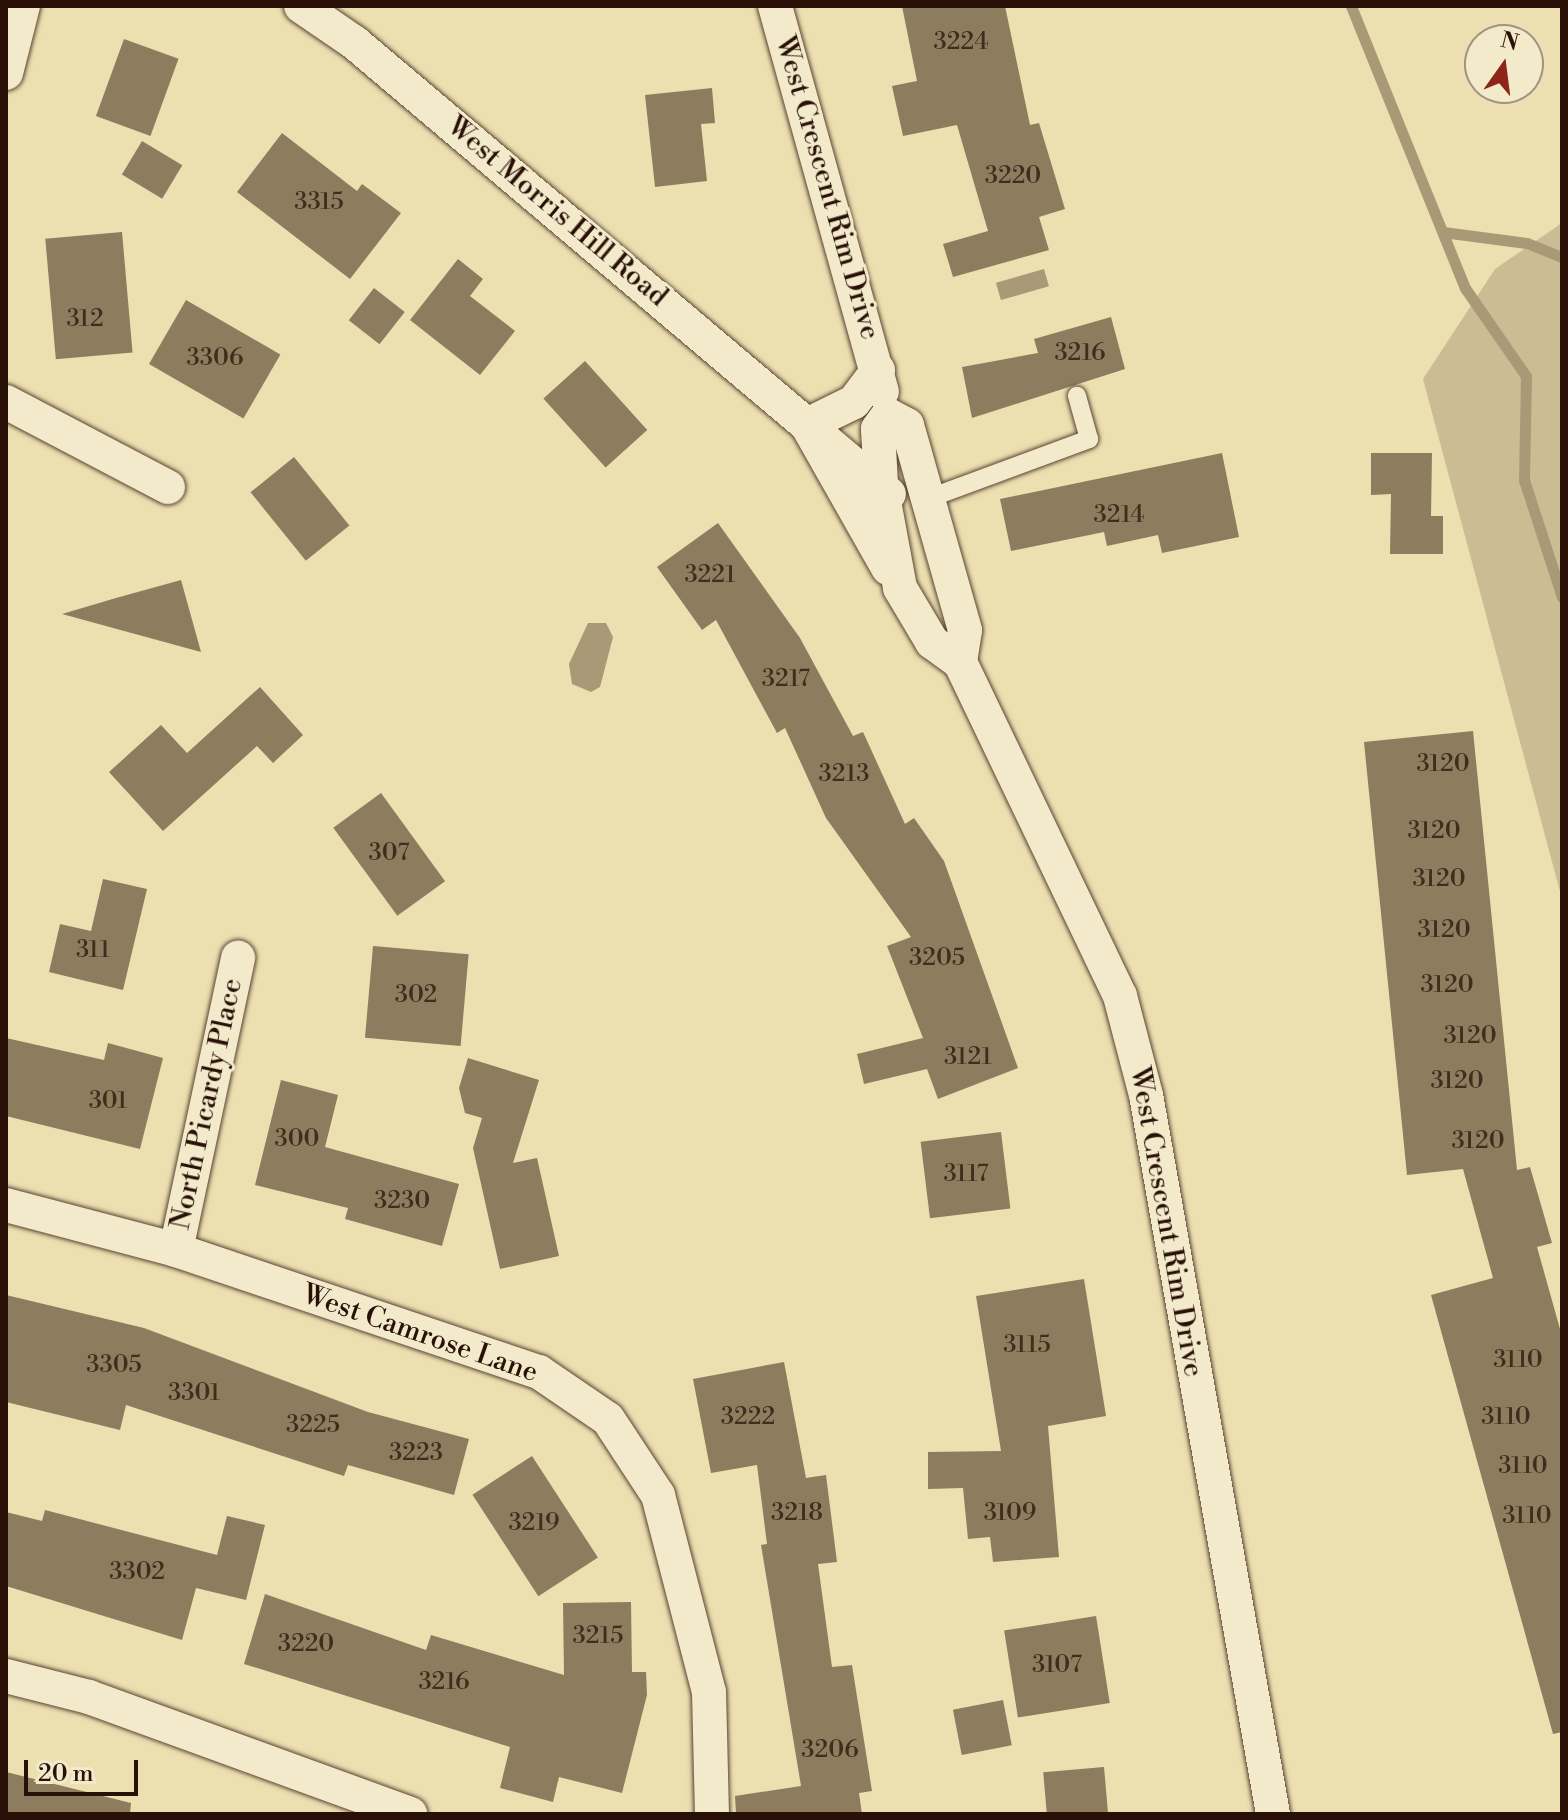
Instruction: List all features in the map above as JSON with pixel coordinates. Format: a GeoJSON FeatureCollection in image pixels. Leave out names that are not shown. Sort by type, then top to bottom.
{"type":"FeatureCollection","features":[{"type":"Feature","properties":{"kind":"street"},"geometry":{"type":"LineString","coordinates":[[6,73],[23,6]]}},
{"type":"Feature","properties":{"kind":"street","name":"West Morris Hill Road"},"geometry":{"type":"LineString","coordinates":[[301,6],[355,43],[881,485],[943,554]]}},
{"type":"Feature","properties":{"kind":"street","name":"West Crescent Rim Drive"},"geometry":{"type":"LineString","coordinates":[[775,6],[888,415],[878,429],[881,485],[900,588],[932,642],[960,662],[1120,996],[1146,1095],[1273,1814]]}},
{"type":"Feature","properties":{"kind":"street","name":"West Crescent Rim Drive"},"geometry":{"type":"LineString","coordinates":[[807,425],[854,402],[878,370]]}},
{"type":"Feature","properties":{"kind":"street"},"geometry":{"type":"LineString","coordinates":[[6,402],[168,487]]}},
{"type":"Feature","properties":{"kind":"street","name":"West Crescent Rim Drive"},"geometry":{"type":"LineString","coordinates":[[888,415],[907,425],[965,630],[960,662]]}},
{"type":"Feature","properties":{"kind":"street","name":"West Morris Hill Road"},"geometry":{"type":"LineString","coordinates":[[807,425],[900,588]]}},
{"type":"Feature","properties":{"kind":"street","name":"North Picardy Place"},"geometry":{"type":"LineString","coordinates":[[176,1250],[238,958]]}},
{"type":"Feature","properties":{"kind":"street","name":"West Camrose Lane"},"geometry":{"type":"LineString","coordinates":[[6,1205],[176,1250],[539,1372],[608,1419],[658,1495],[709,1692],[712,1814]]}},
{"type":"Feature","properties":{"kind":"street"},"geometry":{"type":"LineString","coordinates":[[6,1676],[89,1697],[410,1814]]}},
{"type":"Feature","properties":{"kind":"lane"},"geometry":{"type":"LineString","coordinates":[[927,499],[1089,439],[1077,396]]}},
{"type":"Feature","properties":{"kind":"shaded area"},"geometry":{"type":"Polygon","coordinates":[[[1562,223],[1562,899],[1423,379],[1495,269],[1562,223]]]}},
{"type":"Feature","properties":{"kind":"shaded area"},"geometry":{"type":"Polygon","coordinates":[[[1044,269],[1049,286],[1001,300],[996,283],[1044,269]]]}},
{"type":"Feature","properties":{"kind":"shaded area"},"geometry":{"type":"Polygon","coordinates":[[[588,623],[606,623],[613,637],[600,687],[591,692],[572,684],[569,664],[588,623]]]}},
{"type":"Feature","properties":{"kind":"building"},"geometry":{"type":"Polygon","coordinates":[[[902,6],[1005,6],[1030,125],[1039,123],[1065,209],[1039,217],[1049,250],[953,277],[943,244],[988,231],[957,125],[903,136],[892,86],[917,81],[902,6]]]}},
{"type":"Feature","properties":{"kind":"building"},"geometry":{"type":"Polygon","coordinates":[[[124,39],[179,59],[150,136],[96,116],[124,39]]]}},
{"type":"Feature","properties":{"kind":"building"},"geometry":{"type":"Polygon","coordinates":[[[712,88],[715,123],[701,124],[707,181],[655,187],[645,95],[712,88]]]}},
{"type":"Feature","properties":{"kind":"building"},"geometry":{"type":"Polygon","coordinates":[[[282,133],[357,191],[362,184],[401,213],[350,279],[237,192],[282,133]]]}},
{"type":"Feature","properties":{"kind":"building"},"geometry":{"type":"Polygon","coordinates":[[[142,141],[182,165],[162,199],[122,174],[142,141]]]}},
{"type":"Feature","properties":{"kind":"building"},"geometry":{"type":"Polygon","coordinates":[[[122,232],[133,353],[56,359],[45,239],[122,232]]]}},
{"type":"Feature","properties":{"kind":"building"},"geometry":{"type":"Polygon","coordinates":[[[458,259],[483,279],[470,296],[515,331],[480,375],[410,320],[458,259]]]}},
{"type":"Feature","properties":{"kind":"building"},"geometry":{"type":"Polygon","coordinates":[[[374,288],[405,312],[379,344],[349,320],[374,288]]]}},
{"type":"Feature","properties":{"kind":"building"},"geometry":{"type":"Polygon","coordinates":[[[186,300],[280,354],[243,419],[149,364],[186,300]]]}},
{"type":"Feature","properties":{"kind":"building"},"geometry":{"type":"Polygon","coordinates":[[[1111,317],[1125,369],[972,418],[962,367],[1038,353],[1034,339],[1111,317]]]}},
{"type":"Feature","properties":{"kind":"building"},"geometry":{"type":"Polygon","coordinates":[[[585,361],[647,430],[606,468],[543,398],[585,361]]]}},
{"type":"Feature","properties":{"kind":"building"},"geometry":{"type":"Polygon","coordinates":[[[1222,453],[1239,537],[1162,553],[1158,535],[1107,546],[1104,532],[1011,551],[1000,499],[1222,453]]]}},
{"type":"Feature","properties":{"kind":"building"},"geometry":{"type":"Polygon","coordinates":[[[1371,453],[1432,453],[1431,516],[1443,516],[1443,554],[1390,554],[1391,494],[1371,495],[1371,453]]]}},
{"type":"Feature","properties":{"kind":"building"},"geometry":{"type":"Polygon","coordinates":[[[294,457],[349,525],[306,561],[250,492],[294,457]]]}},
{"type":"Feature","properties":{"kind":"building"},"geometry":{"type":"Polygon","coordinates":[[[718,523],[800,638],[853,736],[863,732],[905,824],[914,818],[944,861],[1018,1068],[938,1099],[927,1069],[864,1084],[857,1054],[923,1038],[887,946],[911,937],[826,818],[785,728],[777,733],[716,620],[702,630],[657,567],[718,523]]]}},
{"type":"Feature","properties":{"kind":"building"},"geometry":{"type":"Polygon","coordinates":[[[181,580],[201,652],[62,614],[116,598],[181,580]]]}},
{"type":"Feature","properties":{"kind":"building"},"geometry":{"type":"Polygon","coordinates":[[[260,687],[303,735],[273,763],[257,746],[163,831],[109,772],[161,725],[187,753],[260,687]]]}},
{"type":"Feature","properties":{"kind":"building"},"geometry":{"type":"Polygon","coordinates":[[[1473,731],[1517,1170],[1530,1167],[1552,1243],[1537,1247],[1562,1336],[1562,1732],[1553,1734],[1431,1295],[1493,1278],[1463,1169],[1407,1175],[1364,742],[1473,731]]]}},
{"type":"Feature","properties":{"kind":"building"},"geometry":{"type":"Polygon","coordinates":[[[381,793],[445,881],[397,916],[333,828],[381,793]]]}},
{"type":"Feature","properties":{"kind":"building"},"geometry":{"type":"Polygon","coordinates":[[[103,879],[147,889],[123,990],[49,972],[60,924],[91,931],[103,879]]]}},
{"type":"Feature","properties":{"kind":"building"},"geometry":{"type":"Polygon","coordinates":[[[373,946],[469,954],[461,1046],[365,1038],[373,946]]]}},
{"type":"Feature","properties":{"kind":"building"},"geometry":{"type":"Polygon","coordinates":[[[6,1038],[104,1060],[108,1043],[163,1058],[140,1149],[6,1116],[6,1038]]]}},
{"type":"Feature","properties":{"kind":"building"},"geometry":{"type":"Polygon","coordinates":[[[468,1058],[539,1080],[513,1163],[537,1158],[559,1256],[500,1269],[473,1148],[482,1118],[465,1113],[459,1088],[468,1058]]]}},
{"type":"Feature","properties":{"kind":"building"},"geometry":{"type":"Polygon","coordinates":[[[281,1080],[338,1095],[325,1147],[459,1184],[442,1246],[345,1219],[348,1208],[255,1185],[281,1080]]]}},
{"type":"Feature","properties":{"kind":"building"},"geometry":{"type":"Polygon","coordinates":[[[1001,1132],[1010,1208],[930,1218],[921,1142],[1001,1132]]]}},
{"type":"Feature","properties":{"kind":"building"},"geometry":{"type":"Polygon","coordinates":[[[1084,1279],[1106,1416],[1048,1426],[1059,1557],[993,1562],[990,1537],[968,1539],[963,1488],[928,1489],[928,1452],[1001,1451],[976,1296],[1084,1279]]]}},
{"type":"Feature","properties":{"kind":"building"},"geometry":{"type":"Polygon","coordinates":[[[6,1295],[144,1328],[368,1412],[469,1439],[454,1495],[348,1465],[344,1476],[126,1405],[120,1430],[6,1402],[6,1295]]]}},
{"type":"Feature","properties":{"kind":"building"},"geometry":{"type":"Polygon","coordinates":[[[784,1362],[806,1478],[826,1475],[837,1562],[818,1564],[832,1667],[852,1665],[872,1791],[859,1793],[862,1814],[736,1814],[735,1796],[801,1786],[761,1545],[767,1544],[757,1465],[711,1473],[693,1379],[784,1362]]]}},
{"type":"Feature","properties":{"kind":"building"},"geometry":{"type":"Polygon","coordinates":[[[532,1456],[598,1557],[538,1596],[472,1495],[532,1456]]]}},
{"type":"Feature","properties":{"kind":"building"},"geometry":{"type":"Polygon","coordinates":[[[45,1510],[217,1555],[227,1516],[265,1525],[246,1600],[196,1588],[182,1640],[6,1586],[6,1512],[42,1521],[45,1510]]]}},
{"type":"Feature","properties":{"kind":"building"},"geometry":{"type":"Polygon","coordinates":[[[265,1594],[426,1650],[431,1635],[564,1675],[563,1603],[631,1602],[632,1672],[646,1672],[647,1695],[622,1793],[559,1777],[553,1802],[500,1788],[510,1747],[244,1664],[265,1594]]]}},
{"type":"Feature","properties":{"kind":"building"},"geometry":{"type":"Polygon","coordinates":[[[1096,1616],[1110,1703],[1018,1717],[1004,1631],[1096,1616]]]}},
{"type":"Feature","properties":{"kind":"building"},"geometry":{"type":"Polygon","coordinates":[[[1003,1700],[1012,1745],[962,1755],[953,1710],[1003,1700]]]}},
{"type":"Feature","properties":{"kind":"building"},"geometry":{"type":"Polygon","coordinates":[[[1104,1767],[1108,1814],[1047,1814],[1043,1772],[1104,1767]]]}},
{"type":"Feature","properties":{"kind":"building"},"geometry":{"type":"Polygon","coordinates":[[[6,1772],[131,1803],[130,1814],[6,1814],[6,1772]]]}},
{"type":"Feature","properties":{"kind":"waterway"},"geometry":{"type":"LineString","coordinates":[[1351,6],[1465,288],[1526,376],[1524,480],[1562,597]]}},
{"type":"Feature","properties":{"kind":"waterway"},"geometry":{"type":"LineString","coordinates":[[1443,232],[1527,243],[1562,257]]}}]}
